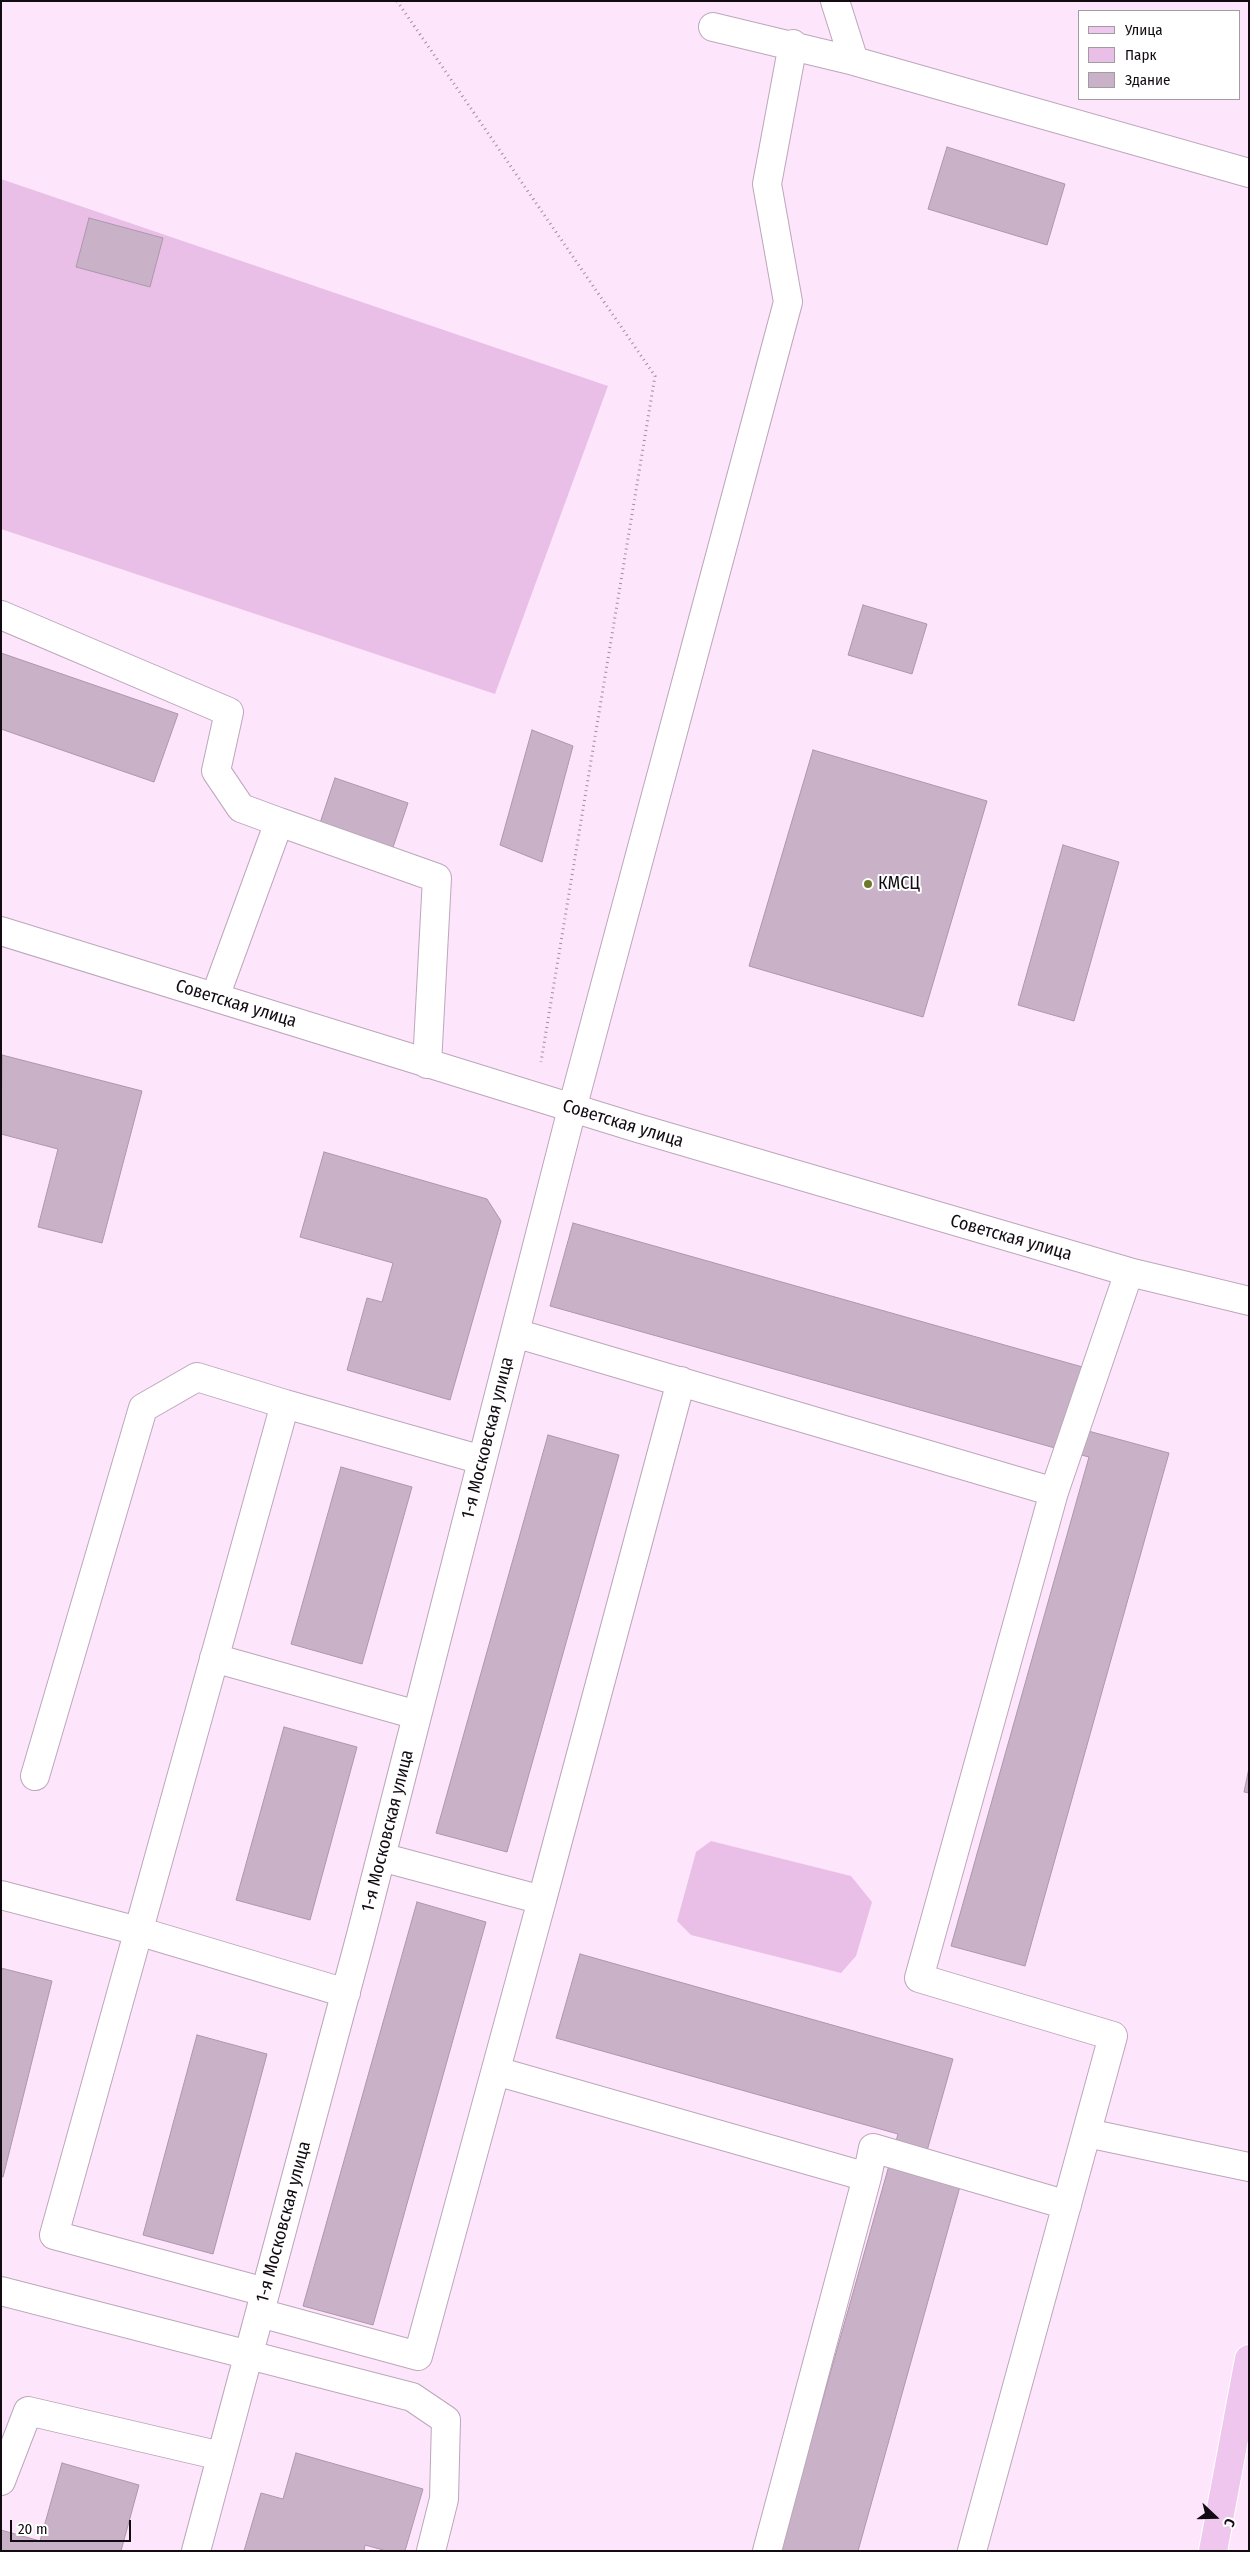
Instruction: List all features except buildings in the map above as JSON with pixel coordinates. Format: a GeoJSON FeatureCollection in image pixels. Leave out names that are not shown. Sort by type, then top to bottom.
{"type":"FeatureCollection","features":[{"type":"Feature","properties":{"kind":"main road"},"geometry":{"type":"LineString","coordinates":[[1213,2551],[1249,2359]]}},
{"type":"Feature","properties":{"kind":"street"},"geometry":{"type":"LineString","coordinates":[[835,1],[854,61]]}},
{"type":"Feature","properties":{"kind":"street"},"geometry":{"type":"LineString","coordinates":[[712,27],[792,44],[1249,173]]}},
{"type":"Feature","properties":{"kind":"street","name":"1-я Московская улица"},"geometry":{"type":"LineString","coordinates":[[196,2551],[346,1993],[572,1109],[788,302],[767,184],[792,44]]}},
{"type":"Feature","properties":{"kind":"street"},"geometry":{"type":"LineString","coordinates":[[1,615],[229,712],[216,771],[241,808],[437,878],[427,1064]]}},
{"type":"Feature","properties":{"kind":"street"},"geometry":{"type":"LineString","coordinates":[[216,998],[279,822]]}},
{"type":"Feature","properties":{"kind":"street","name":"Советская улица"},"geometry":{"type":"LineString","coordinates":[[1,931],[572,1109],[1129,1272],[1249,1301]]}},
{"type":"Feature","properties":{"kind":"street"},"geometry":{"type":"LineString","coordinates":[[972,2551],[1113,2036],[918,1978],[1054,1492],[1129,1272]]}},
{"type":"Feature","properties":{"kind":"street"},"geometry":{"type":"LineString","coordinates":[[515,1332],[1054,1492]]}},
{"type":"Feature","properties":{"kind":"street"},"geometry":{"type":"LineString","coordinates":[[35,1776],[143,1408],[197,1377],[284,1404],[482,1460]]}},
{"type":"Feature","properties":{"kind":"street"},"geometry":{"type":"LineString","coordinates":[[284,1404],[54,2235],[263,2302],[418,2356],[681,1381]]}},
{"type":"Feature","properties":{"kind":"street"},"geometry":{"type":"LineString","coordinates":[[214,1658],[417,1715]]}},
{"type":"Feature","properties":{"kind":"street"},"geometry":{"type":"LineString","coordinates":[[381,1857],[542,1900]]}},
{"type":"Feature","properties":{"kind":"street"},"geometry":{"type":"LineString","coordinates":[[1,1895],[138,1932],[346,1993]]}},
{"type":"Feature","properties":{"kind":"street"},"geometry":{"type":"LineString","coordinates":[[496,2071],[867,2177]]}},
{"type":"Feature","properties":{"kind":"street"},"geometry":{"type":"LineString","coordinates":[[1087,2133],[1249,2168]]}},
{"type":"Feature","properties":{"kind":"street"},"geometry":{"type":"LineString","coordinates":[[767,2551],[867,2177],[873,2148],[1067,2205]]}},
{"type":"Feature","properties":{"kind":"street"},"geometry":{"type":"LineString","coordinates":[[1,2291],[412,2397],[446,2420],[444,2499],[431,2551]]}},
{"type":"Feature","properties":{"kind":"street"},"geometry":{"type":"LineString","coordinates":[[1,2481],[28,2411],[221,2456]]}},
{"type":"Feature","properties":{"kind":"path"},"geometry":{"type":"LineString","coordinates":[[397,1],[655,376],[535,1098]]}},
{"type":"Feature","properties":{"kind":"green space"},"geometry":{"type":"Polygon","coordinates":[[[1,179],[608,386],[495,694],[1,529],[1,179]]]}},
{"type":"Feature","properties":{"kind":"green space"},"geometry":{"type":"Polygon","coordinates":[[[711,1841],[851,1876],[872,1902],[856,1956],[841,1973],[691,1935],[677,1921],[696,1852],[711,1841]]]}},
{"type":"Feature","properties":{"kind":"place","name":"КМСЦ"},"geometry":{"type":"Point","coordinates":[868,884]}}]}
